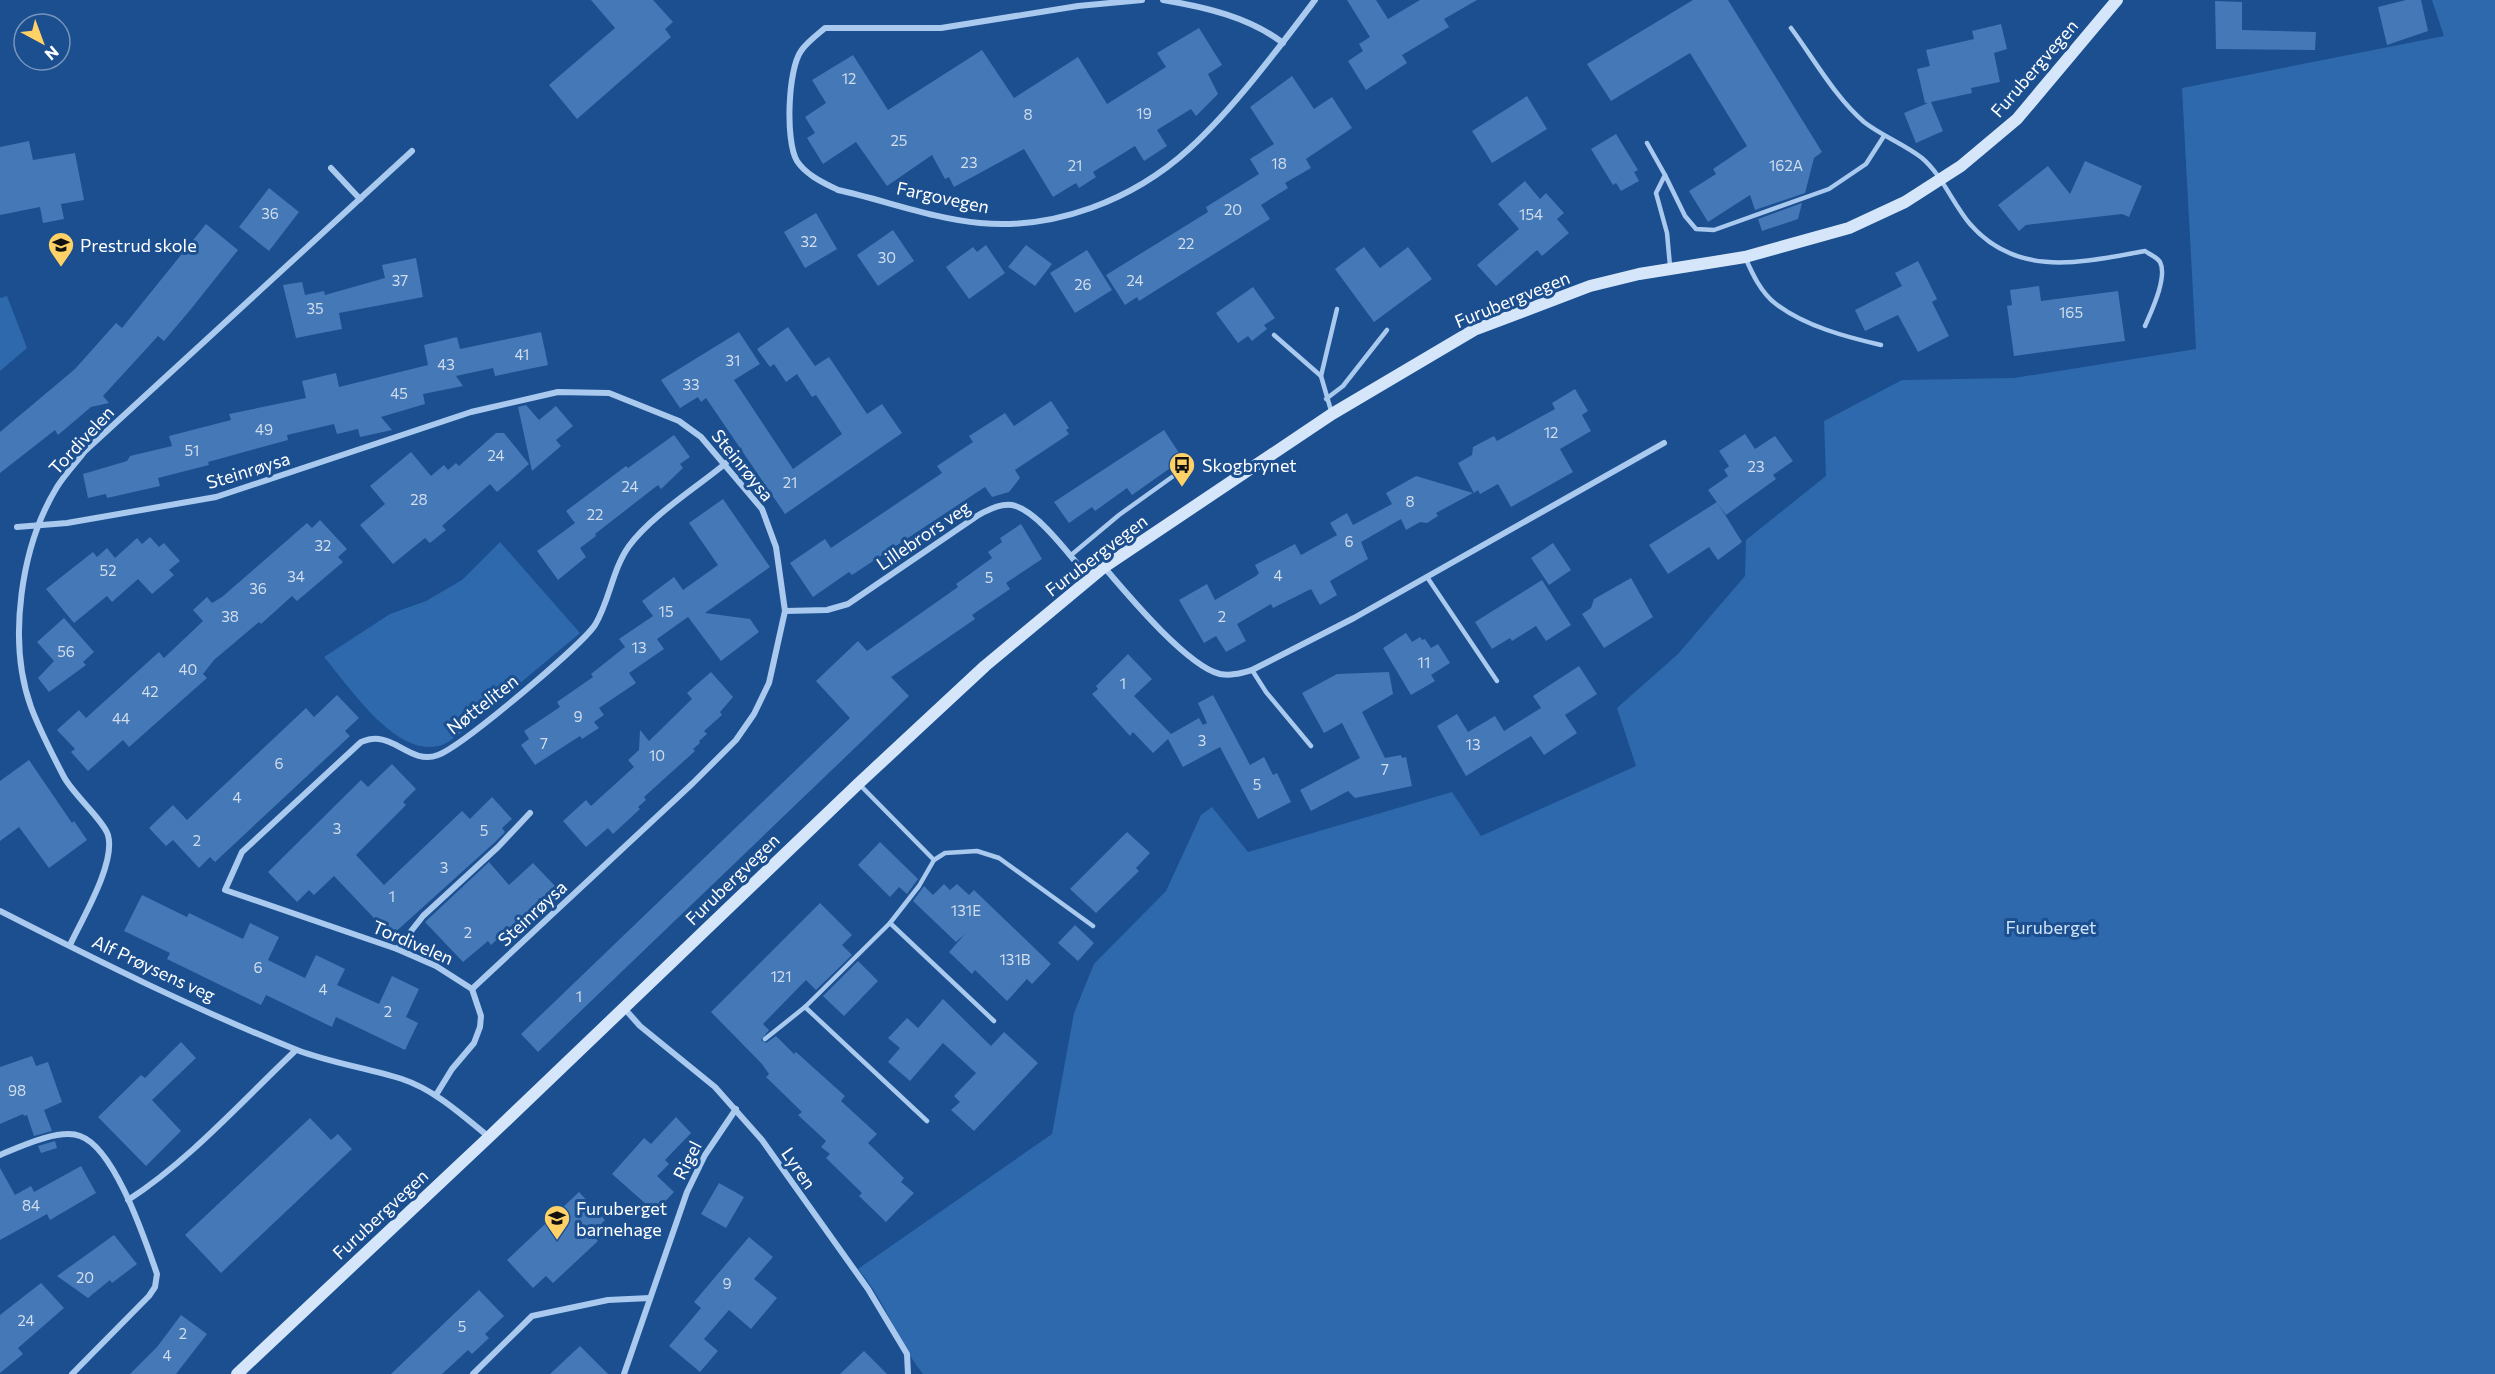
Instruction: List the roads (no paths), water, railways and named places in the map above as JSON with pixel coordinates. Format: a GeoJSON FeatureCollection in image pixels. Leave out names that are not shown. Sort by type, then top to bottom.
{"type":"FeatureCollection","features":[{"type":"Feature","properties":{"kind":"main road","name":"Furubergvegen"},"geometry":{"type":"LineString","coordinates":[[237,1374],[858,784],[985,666],[1104,567],[1332,414],[1474,330],[1590,286],[1670,269],[1744,257],[1849,228],[1905,202],[1992,142],[2017,119],[2117,0]]}},
{"type":"Feature","properties":{"kind":"street","name":"Fargovegen"},"geometry":{"type":"LineString","coordinates":[[1142,0],[1078,6],[941,28],[825,28],[800,51],[794,68],[790,123],[791,146],[797,161],[817,180],[838,190],[979,223],[1018,224],[1052,219],[1095,208],[1157,173],[1188,150],[1283,43],[1315,0]]}},
{"type":"Feature","properties":{"kind":"street"},"geometry":{"type":"LineString","coordinates":[[1163,0],[1238,18],[1265,29],[1283,43]]}},
{"type":"Feature","properties":{"kind":"street","name":"Tordivelen"},"geometry":{"type":"LineString","coordinates":[[70,945],[101,879],[108,850],[108,834],[69,787],[41,732],[25,685],[19,624],[23,574],[40,526],[57,487],[86,451],[412,151]]}},
{"type":"Feature","properties":{"kind":"street"},"geometry":{"type":"LineString","coordinates":[[331,168],[360,199]]}},
{"type":"Feature","properties":{"kind":"street","name":"Steinrøysa"},"geometry":{"type":"LineString","coordinates":[[16,527],[40,526],[216,497],[471,412],[558,392],[609,393],[642,404],[679,421],[701,437],[726,463],[762,509],[776,547],[785,611],[769,683],[754,714],[736,740],[472,989]]}},
{"type":"Feature","properties":{"kind":"street"},"geometry":{"type":"LineString","coordinates":[[1104,567],[1163,630],[1201,665],[1219,674],[1235,675],[1252,670],[1427,577],[1664,443]]}},
{"type":"Feature","properties":{"kind":"street","name":"Nøtteliten"},"geometry":{"type":"LineString","coordinates":[[225,890],[242,852],[361,742],[376,738],[393,742],[405,752],[421,756],[437,756],[467,738],[569,652],[593,628],[603,612],[613,575],[629,546],[648,526],[726,463]]}},
{"type":"Feature","properties":{"kind":"street","name":"Lillebrors veg"},"geometry":{"type":"LineString","coordinates":[[785,611],[827,610],[848,604],[993,507],[1011,505],[1024,510],[1040,523],[1089,579]]}},
{"type":"Feature","properties":{"kind":"street"},"geometry":{"type":"LineString","coordinates":[[398,950],[423,916],[498,847],[530,813]]}},
{"type":"Feature","properties":{"kind":"street","name":"Tordivelen"},"geometry":{"type":"LineString","coordinates":[[225,890],[398,950],[436,966],[472,989]]}},
{"type":"Feature","properties":{"kind":"street","name":"Alf Prøysens veg"},"geometry":{"type":"LineString","coordinates":[[0,911],[143,982],[296,1050],[339,1065],[402,1080],[436,1095],[489,1137]]}},
{"type":"Feature","properties":{"kind":"street"},"geometry":{"type":"LineString","coordinates":[[436,1095],[452,1069],[474,1043],[480,1027],[479,1009],[472,989]]}},
{"type":"Feature","properties":{"kind":"street","name":"Lyren"},"geometry":{"type":"LineString","coordinates":[[624,1008],[640,1026],[736,1109],[868,1289],[907,1354],[908,1374]]}},
{"type":"Feature","properties":{"kind":"street"},"geometry":{"type":"LineString","coordinates":[[128,1200],[147,1188],[208,1134],[296,1050]]}},
{"type":"Feature","properties":{"kind":"street","name":"Rigel"},"geometry":{"type":"LineString","coordinates":[[624,1374],[687,1192],[705,1155],[736,1109]]}},
{"type":"Feature","properties":{"kind":"street"},"geometry":{"type":"LineString","coordinates":[[0,1155],[24,1145],[64,1134],[80,1136],[105,1158],[128,1200],[157,1274],[155,1287],[72,1374]]}},
{"type":"Feature","properties":{"kind":"street"},"geometry":{"type":"LineString","coordinates":[[472,1374],[532,1316],[608,1300],[650,1298]]}},
{"type":"Feature","properties":{"kind":"lane"},"geometry":{"type":"LineString","coordinates":[[1791,28],[1863,121],[1921,157],[1972,226],[1998,247],[2020,257],[2052,264],[2087,261],[2145,251],[2153,256],[2160,262],[2159,292],[2145,326]]}},
{"type":"Feature","properties":{"kind":"lane"},"geometry":{"type":"LineString","coordinates":[[1647,143],[1685,216],[1696,229],[1714,230],[1828,189],[1866,164],[1884,136]]}},
{"type":"Feature","properties":{"kind":"lane"},"geometry":{"type":"LineString","coordinates":[[1665,175],[1656,193],[1667,233],[1670,269]]}},
{"type":"Feature","properties":{"kind":"lane"},"geometry":{"type":"LineString","coordinates":[[1744,257],[1756,281],[1774,303],[1802,319],[1854,339],[1881,345]]}},
{"type":"Feature","properties":{"kind":"lane"},"geometry":{"type":"LineString","coordinates":[[1332,414],[1321,376],[1337,309]]}},
{"type":"Feature","properties":{"kind":"lane"},"geometry":{"type":"LineString","coordinates":[[1326,399],[1343,386],[1387,330]]}},
{"type":"Feature","properties":{"kind":"lane"},"geometry":{"type":"LineString","coordinates":[[1274,335],[1321,376]]}},
{"type":"Feature","properties":{"kind":"lane"},"geometry":{"type":"LineString","coordinates":[[1070,556],[1119,515],[1172,477]]}},
{"type":"Feature","properties":{"kind":"lane"},"geometry":{"type":"LineString","coordinates":[[1427,577],[1497,681]]}},
{"type":"Feature","properties":{"kind":"lane"},"geometry":{"type":"LineString","coordinates":[[1252,670],[1266,692],[1311,746]]}},
{"type":"Feature","properties":{"kind":"lane"},"geometry":{"type":"LineString","coordinates":[[858,784],[934,860]]}},
{"type":"Feature","properties":{"kind":"lane"},"geometry":{"type":"LineString","coordinates":[[765,1039],[805,1007],[890,923],[920,886],[934,860],[954,851],[977,851],[999,858],[1093,926]]}},
{"type":"Feature","properties":{"kind":"lane"},"geometry":{"type":"LineString","coordinates":[[890,923],[994,1021]]}},
{"type":"Feature","properties":{"kind":"lane"},"geometry":{"type":"LineString","coordinates":[[805,1007],[927,1120]]}},
{"type":"Feature","properties":{"kind":"place","name":"Prestrud skole"},"geometry":{"type":"Point","coordinates":[61,268]}},
{"type":"Feature","properties":{"kind":"place","name":"Skogbrynet"},"geometry":{"type":"Point","coordinates":[1182,488]}},
{"type":"Feature","properties":{"kind":"place","name":"Furuberget barnehage"},"geometry":{"type":"Point","coordinates":[557,1241]}},
{"type":"Feature","properties":{"kind":"park label","name":"Furuberget"},"geometry":{"type":"Point","coordinates":[2051,927]}}]}
